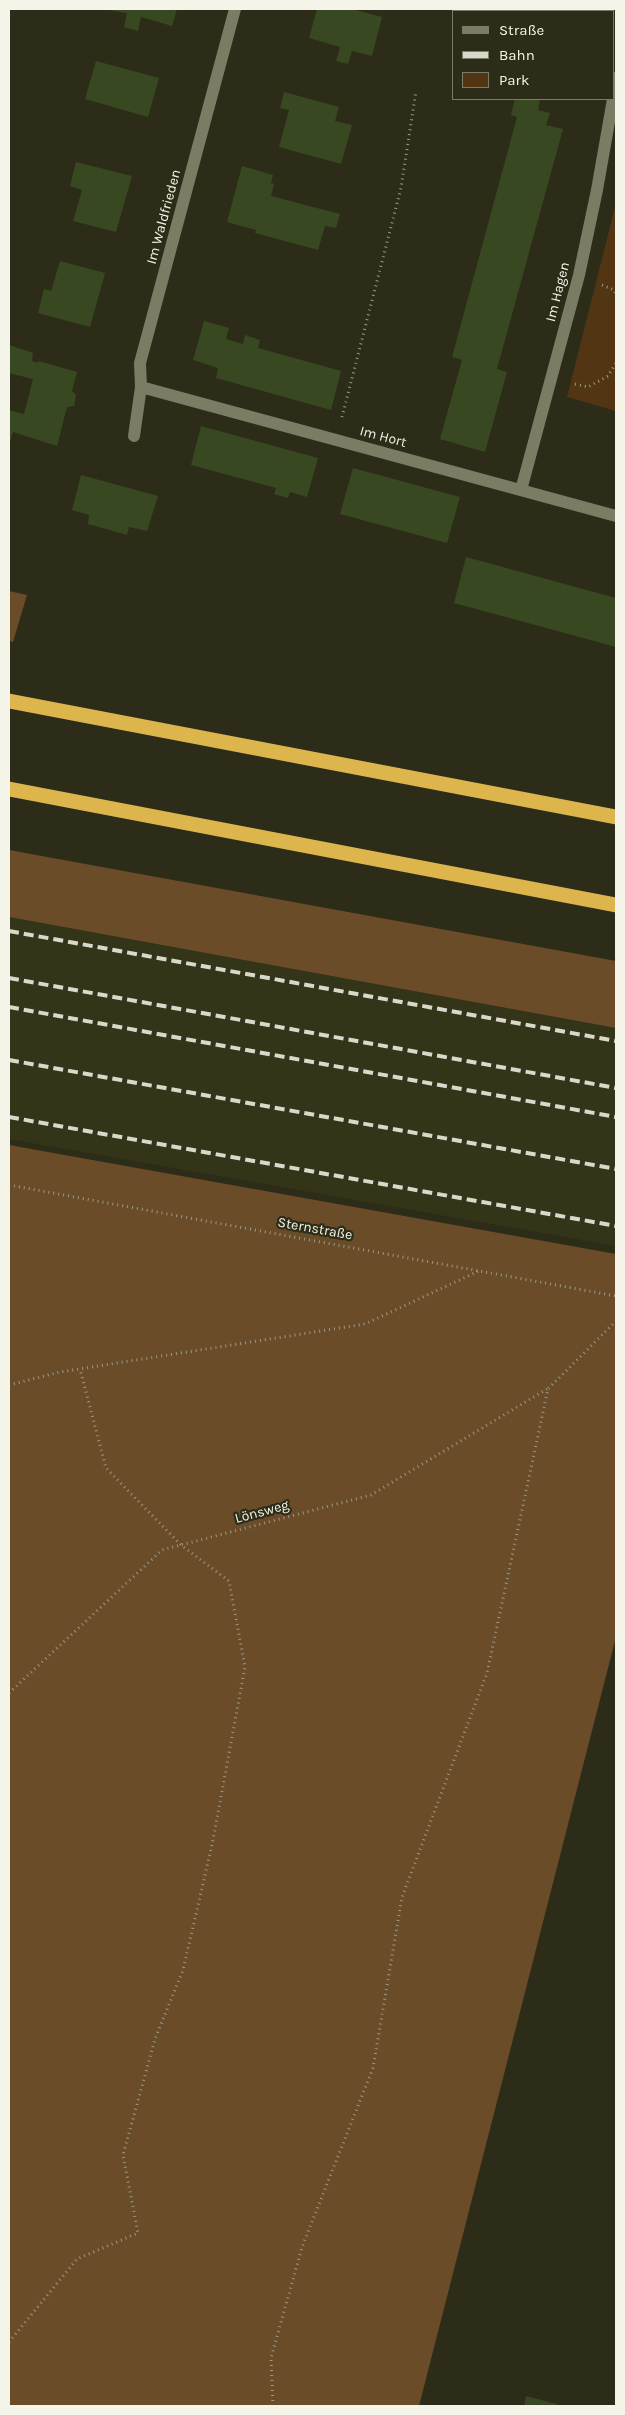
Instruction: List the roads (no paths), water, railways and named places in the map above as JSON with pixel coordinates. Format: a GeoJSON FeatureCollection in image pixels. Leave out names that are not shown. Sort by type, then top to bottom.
{"type":"FeatureCollection","features":[{"type":"Feature","properties":{"kind":"highway"},"geometry":{"type":"LineString","coordinates":[[9,701],[616,817]]}},
{"type":"Feature","properties":{"kind":"highway"},"geometry":{"type":"LineString","coordinates":[[9,789],[616,906]]}},
{"type":"Feature","properties":{"kind":"street","name":"Im Waldfrieden"},"geometry":{"type":"LineString","coordinates":[[134,436],[141,387],[140,363],[235,9]]}},
{"type":"Feature","properties":{"kind":"street","name":"Im Hagen"},"geometry":{"type":"LineString","coordinates":[[521,490],[581,265],[597,190],[613,100]]}},
{"type":"Feature","properties":{"kind":"street","name":"Im Hort"},"geometry":{"type":"LineString","coordinates":[[141,387],[616,516]]}},
{"type":"Feature","properties":{"kind":"railway"},"geometry":{"type":"LineString","coordinates":[[9,931],[616,1041]]}},
{"type":"Feature","properties":{"kind":"railway"},"geometry":{"type":"LineString","coordinates":[[9,978],[616,1088]]}},
{"type":"Feature","properties":{"kind":"railway"},"geometry":{"type":"LineString","coordinates":[[9,1007],[616,1117]]}},
{"type":"Feature","properties":{"kind":"railway"},"geometry":{"type":"LineString","coordinates":[[9,1060],[616,1169]]}},
{"type":"Feature","properties":{"kind":"railway"},"geometry":{"type":"LineString","coordinates":[[9,1117],[616,1226]]}}]}
